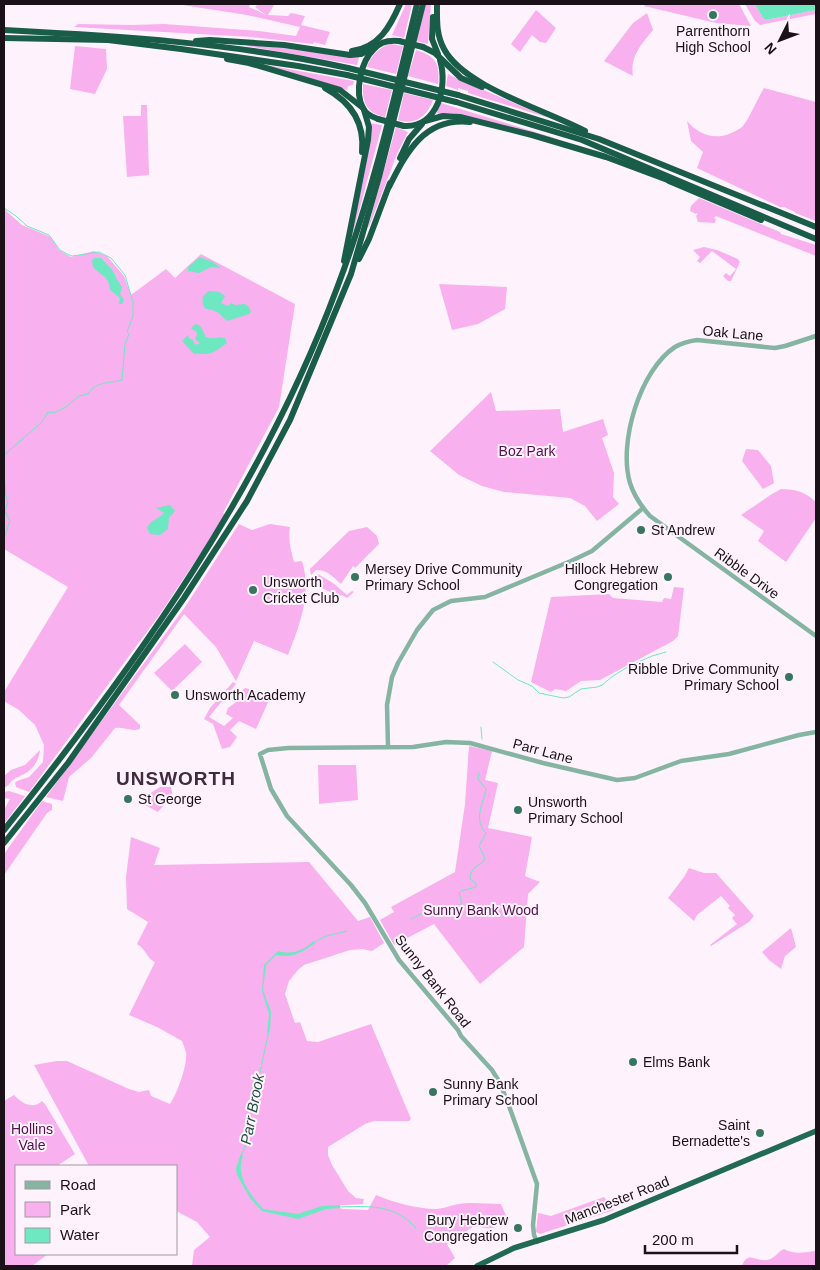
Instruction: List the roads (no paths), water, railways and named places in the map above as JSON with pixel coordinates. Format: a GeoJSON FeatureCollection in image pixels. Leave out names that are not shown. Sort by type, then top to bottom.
{"type":"FeatureCollection","features":[{"type":"Feature","properties":{"kind":"highway"},"geometry":{"type":"LineString","coordinates":[[336,291],[359,188],[369,131],[360,93],[360,81],[366,60],[390,33],[402,4]]}},
{"type":"Feature","properties":{"kind":"highway"},"geometry":{"type":"LineString","coordinates":[[181,42],[227,41],[352,51],[369,46],[386,31],[402,4]]}},
{"type":"Feature","properties":{"kind":"highway"},"geometry":{"type":"LineString","coordinates":[[130,671],[240,496],[283,416],[353,247],[375,176],[417,4]]}},
{"type":"Feature","properties":{"kind":"highway"},"geometry":{"type":"LineString","coordinates":[[351,274],[379,177],[423,4]]}},
{"type":"Feature","properties":{"kind":"highway"},"geometry":{"type":"LineString","coordinates":[[4,830],[124,679],[218,548],[247,500],[290,420],[351,274],[369,239],[402,152],[409,139],[436,107],[443,82],[443,68],[432,38],[436,4]]}},
{"type":"Feature","properties":{"kind":"highway"},"geometry":{"type":"LineString","coordinates":[[436,4],[438,34],[453,62],[463,72],[479,82],[526,104]]}},
{"type":"Feature","properties":{"kind":"highway"},"geometry":{"type":"LineString","coordinates":[[4,30],[109,35],[298,57],[348,72],[457,98],[599,138]]}},
{"type":"Feature","properties":{"kind":"highway"},"geometry":{"type":"LineString","coordinates":[[4,38],[108,40],[348,72]]}},
{"type":"Feature","properties":{"kind":"highway"},"geometry":{"type":"LineString","coordinates":[[310,48],[350,55],[361,54],[377,46],[392,41],[399,41],[432,50],[454,72],[471,83],[526,104],[571,123],[599,138],[816,228]]}},
{"type":"Feature","properties":{"kind":"highway"},"geometry":{"type":"LineString","coordinates":[[137,44],[165,51],[249,63],[340,90],[371,116],[404,126],[443,116],[454,116],[532,134],[606,157],[662,178],[746,214],[789,228]]}},
{"type":"Feature","properties":{"kind":"highway"},"geometry":{"type":"LineString","coordinates":[[303,79],[334,93],[347,103],[356,114],[363,135],[359,188]]}},
{"type":"Feature","properties":{"kind":"highway"},"geometry":{"type":"LineString","coordinates":[[457,98],[582,140],[816,239]]}},
{"type":"Feature","properties":{"kind":"highway"},"geometry":{"type":"LineString","coordinates":[[389,187],[403,159],[414,144],[427,132],[440,125],[466,122],[532,134]]}},
{"type":"Feature","properties":{"kind":"highway"},"geometry":{"type":"LineString","coordinates":[[662,178],[706,192]]}},
{"type":"Feature","properties":{"kind":"highway"},"geometry":{"type":"LineString","coordinates":[[4,843],[68,763],[124,679]]}},
{"type":"Feature","properties":{"kind":"highway","name":"Manchester Road"},"geometry":{"type":"LineString","coordinates":[[477,1266],[514,1248],[604,1220],[816,1131]]}},
{"type":"Feature","properties":{"kind":"street","name":"Oak Lane"},"geometry":{"type":"LineString","coordinates":[[643,508],[635,496],[630,482],[627,449],[634,409],[639,396],[648,378],[667,354],[676,346],[697,340],[775,348],[816,336]]}},
{"type":"Feature","properties":{"kind":"street","name":"Ribble Drive"},"geometry":{"type":"LineString","coordinates":[[643,508],[659,523],[816,636]]}},
{"type":"Feature","properties":{"kind":"street"},"geometry":{"type":"LineString","coordinates":[[388,746],[387,714],[389,690],[394,671],[427,616],[443,604],[458,599],[486,596],[571,562],[592,550],[643,508]]}},
{"type":"Feature","properties":{"kind":"street","name":"Parr Lane"},"geometry":{"type":"LineString","coordinates":[[260,754],[268,750],[288,748],[424,746],[460,742],[477,744],[543,763],[617,780],[635,778],[681,761],[729,754],[816,732]]}},
{"type":"Feature","properties":{"kind":"street","name":"Sunny Bank Road"},"geometry":{"type":"LineString","coordinates":[[260,754],[271,789],[287,816],[352,885],[399,960],[461,1036],[492,1070],[500,1083],[537,1184],[533,1225],[537,1242]]}},
{"type":"Feature","properties":{"kind":"water"},"geometry":{"type":"Polygon","coordinates":[[[755,4],[816,4],[816,10],[766,20],[755,4]]]}},
{"type":"Feature","properties":{"kind":"water"},"geometry":{"type":"Polygon","coordinates":[[[200,257],[213,262],[221,268],[211,267],[199,273],[188,271],[188,267],[200,257]]]}},
{"type":"Feature","properties":{"kind":"water"},"geometry":{"type":"Polygon","coordinates":[[[101,258],[114,272],[122,287],[120,294],[124,300],[122,304],[119,304],[120,298],[110,290],[108,281],[93,267],[92,260],[101,258]]]}},
{"type":"Feature","properties":{"kind":"water"},"geometry":{"type":"Polygon","coordinates":[[[209,291],[219,292],[225,296],[221,303],[228,306],[231,303],[235,305],[245,304],[251,312],[227,321],[218,313],[204,307],[203,296],[209,291]]]}},
{"type":"Feature","properties":{"kind":"water"},"geometry":{"type":"Polygon","coordinates":[[[197,324],[201,327],[206,337],[225,338],[227,343],[216,351],[207,354],[194,354],[182,341],[188,335],[195,345],[200,343],[195,339],[196,331],[191,329],[197,324]]]}},
{"type":"Feature","properties":{"kind":"water"},"geometry":{"type":"Polygon","coordinates":[[[170,505],[175,511],[169,518],[168,529],[160,535],[150,534],[147,528],[149,525],[164,513],[156,508],[170,505]]]}},
{"type":"Feature","properties":{"kind":"water"},"geometry":{"type":"Polygon","coordinates":[[[314,941],[315,943],[297,954],[287,956],[276,955],[266,965],[263,990],[271,1012],[270,1031],[267,1033],[269,1014],[262,991],[264,965],[278,951],[288,953],[297,951],[314,941]]]}},
{"type":"Feature","properties":{"kind":"water"},"geometry":{"type":"Polygon","coordinates":[[[241,1154],[243,1156],[241,1163],[242,1178],[253,1197],[263,1209],[298,1214],[322,1206],[340,1205],[340,1208],[326,1209],[298,1219],[262,1211],[250,1198],[237,1175],[236,1168],[241,1154]]]}},
{"type":"Feature","properties":{"kind":"waterway"},"geometry":{"type":"LineString","coordinates":[[4,208],[27,226],[49,235],[60,250],[67,254],[72,256],[99,252],[111,258],[125,275],[133,302],[133,316],[125,344],[122,380],[95,386],[88,394],[79,396],[66,407],[54,413],[48,412],[42,422],[4,455]]}},
{"type":"Feature","properties":{"kind":"waterway"},"geometry":{"type":"LineString","coordinates":[[4,472],[8,502],[5,511],[10,521],[4,538]]}},
{"type":"Feature","properties":{"kind":"waterway","name":"Parr Brook"},"geometry":{"type":"LineString","coordinates":[[493,662],[518,680],[532,686],[539,693],[563,698],[569,697],[581,689],[602,685],[631,665],[666,652]]}},
{"type":"Feature","properties":{"kind":"waterway","name":"Parr Brook"},"geometry":{"type":"LineString","coordinates":[[481,727],[482,739]]}},
{"type":"Feature","properties":{"kind":"waterway","name":"Parr Brook"},"geometry":{"type":"LineString","coordinates":[[411,919],[431,911],[448,910],[457,906],[462,903],[459,893],[476,887],[476,883],[470,879],[471,873],[485,858],[479,846],[486,833],[482,828],[479,817],[486,789],[478,779],[479,773]]}},
{"type":"Feature","properties":{"kind":"waterway","name":"Parr Brook"},"geometry":{"type":"LineString","coordinates":[[313,944],[325,937],[347,931]]}},
{"type":"Feature","properties":{"kind":"waterway","name":"Parr Brook"},"geometry":{"type":"LineString","coordinates":[[241,1156],[249,1137],[252,1108],[269,1031]]}},
{"type":"Feature","properties":{"kind":"waterway","name":"Parr Brook"},"geometry":{"type":"LineString","coordinates":[[339,1207],[360,1206],[380,1208],[399,1214],[416,1228]]}},
{"type":"Feature","properties":{"kind":"place","name":"Parrenthorn High School"},"geometry":{"type":"Point","coordinates":[713,15]}},
{"type":"Feature","properties":{"kind":"place","name":"St Andrew"},"geometry":{"type":"Point","coordinates":[641,530]}},
{"type":"Feature","properties":{"kind":"place","name":"Mersey Drive Community Primary School"},"geometry":{"type":"Point","coordinates":[355,577]}},
{"type":"Feature","properties":{"kind":"place","name":"Hillock Hebrew Congregation"},"geometry":{"type":"Point","coordinates":[668,577]}},
{"type":"Feature","properties":{"kind":"place","name":"Unsworth Cricket Club"},"geometry":{"type":"Point","coordinates":[253,590]}},
{"type":"Feature","properties":{"kind":"place","name":"Ribble Drive Community Primary School"},"geometry":{"type":"Point","coordinates":[789,677]}},
{"type":"Feature","properties":{"kind":"place","name":"Unsworth Academy"},"geometry":{"type":"Point","coordinates":[175,695]}},
{"type":"Feature","properties":{"kind":"place","name":"St George"},"geometry":{"type":"Point","coordinates":[128,799]}},
{"type":"Feature","properties":{"kind":"place","name":"Unsworth Primary School"},"geometry":{"type":"Point","coordinates":[518,810]}},
{"type":"Feature","properties":{"kind":"place","name":"Elms Bank"},"geometry":{"type":"Point","coordinates":[633,1062]}},
{"type":"Feature","properties":{"kind":"place","name":"Sunny Bank Primary School"},"geometry":{"type":"Point","coordinates":[433,1092]}},
{"type":"Feature","properties":{"kind":"place","name":"Saint Bernadette's"},"geometry":{"type":"Point","coordinates":[760,1133]}},
{"type":"Feature","properties":{"kind":"place","name":"Bury Hebrew Congregation"},"geometry":{"type":"Point","coordinates":[518,1228]}},
{"type":"Feature","properties":{"kind":"district","name":"UNSWORTH"},"geometry":{"type":"Point","coordinates":[176,778]}},
{"type":"Feature","properties":{"kind":"park label","name":"Boz Park"},"geometry":{"type":"Point","coordinates":[527,451]}},
{"type":"Feature","properties":{"kind":"park label","name":"Sunny Bank Wood"},"geometry":{"type":"Point","coordinates":[481,910]}},
{"type":"Feature","properties":{"kind":"park label","name":"Hollins Vale"},"geometry":{"type":"Point","coordinates":[32,1138]}}]}
